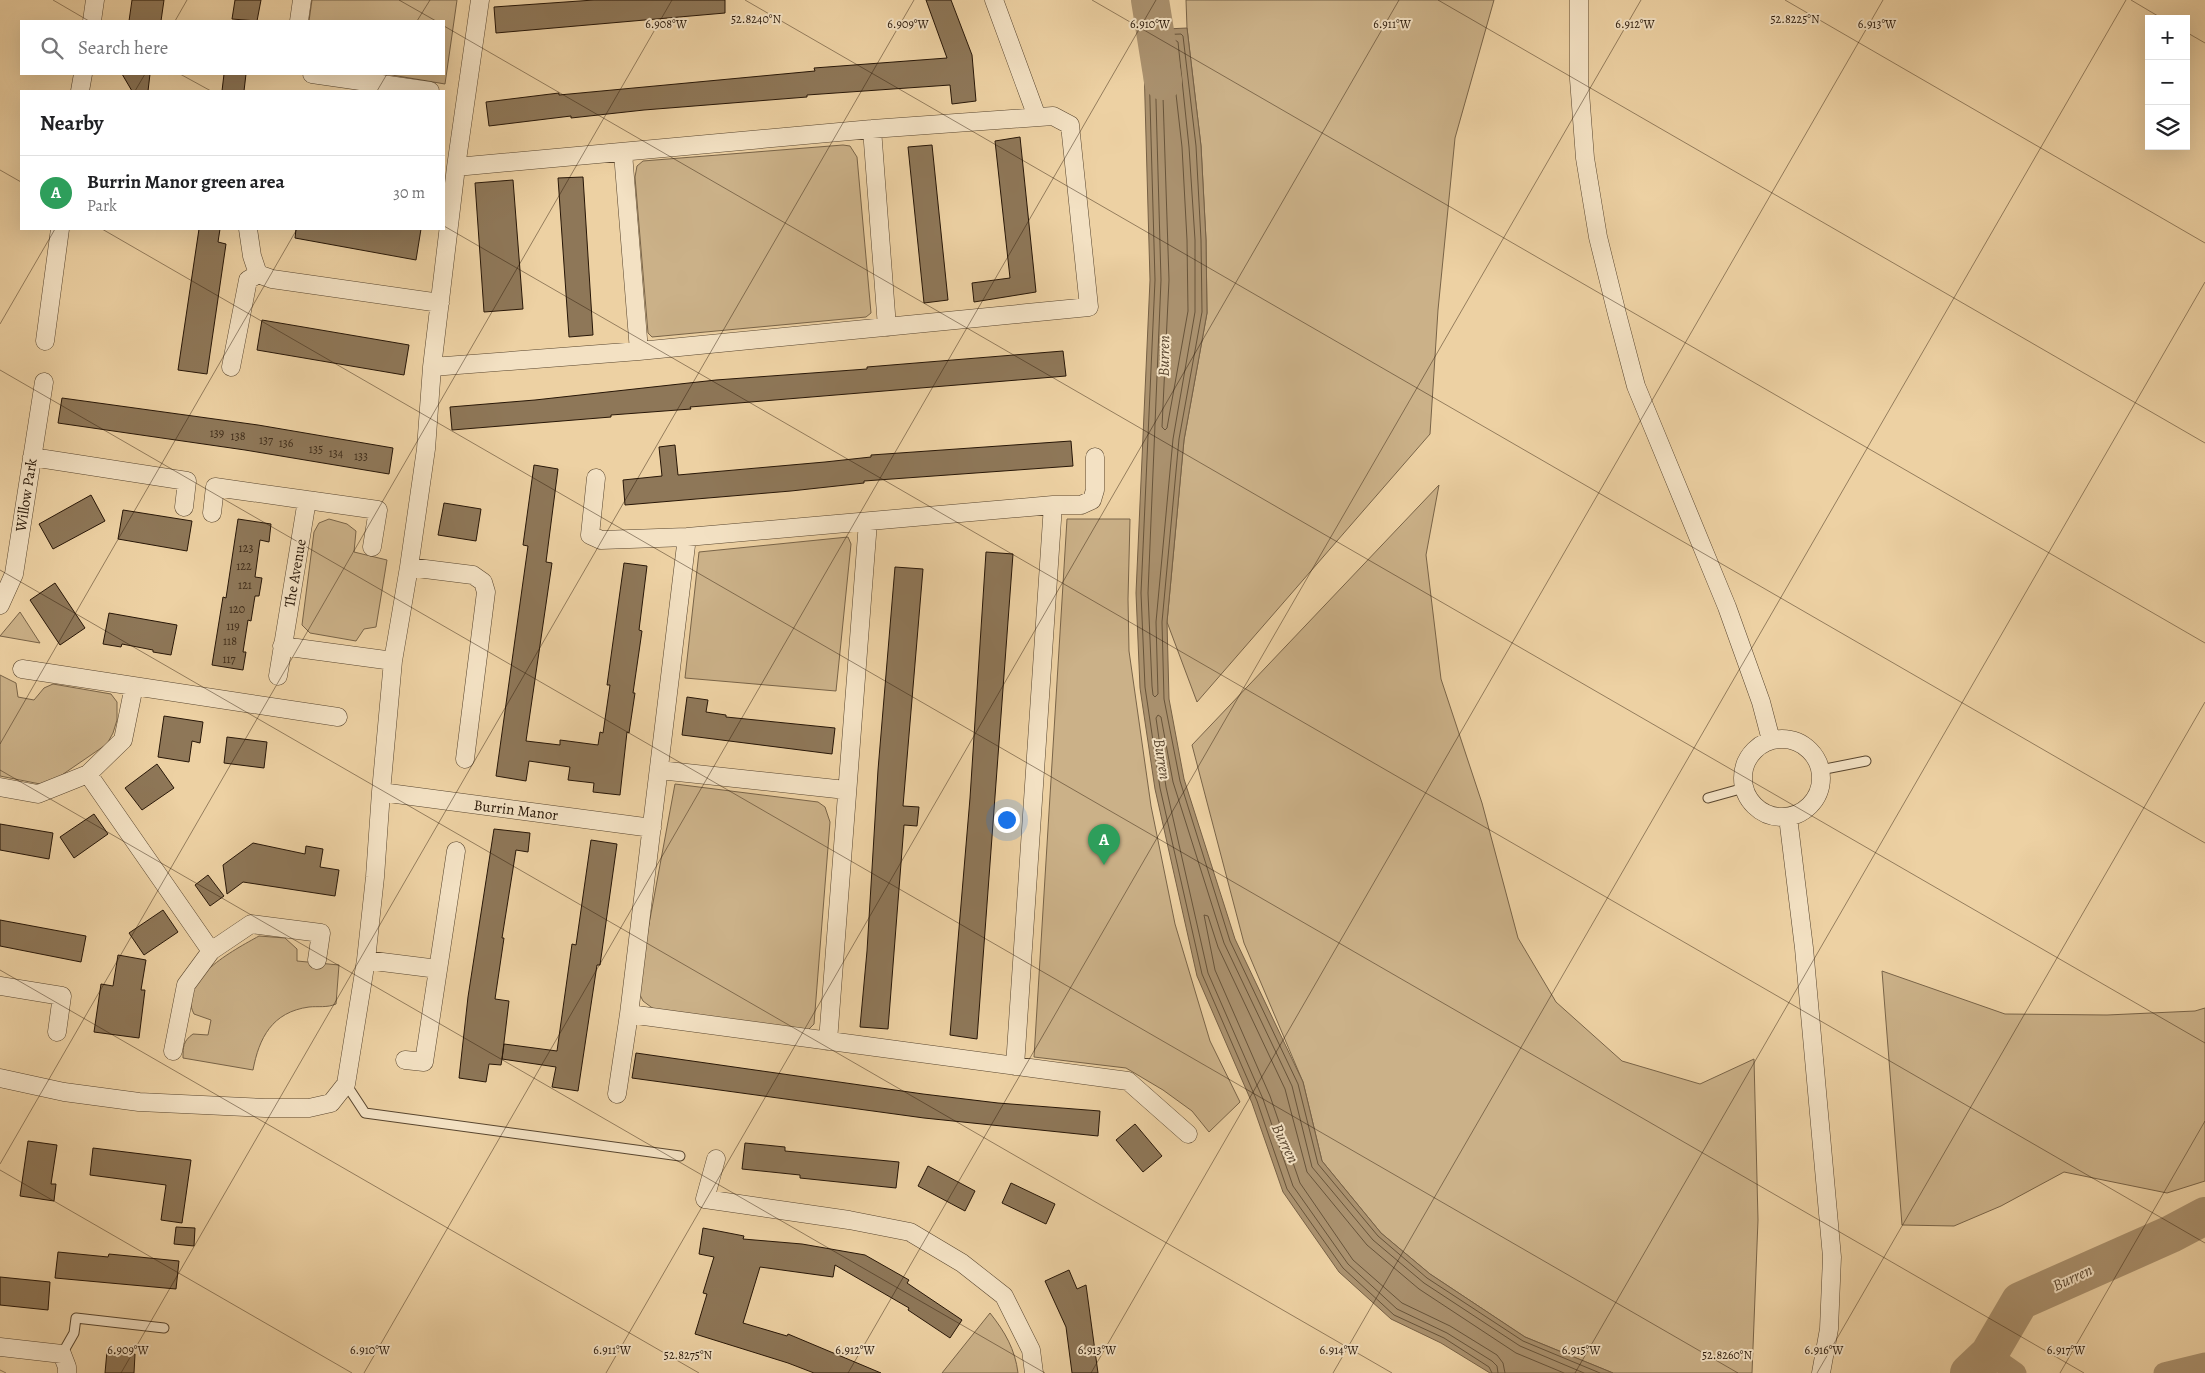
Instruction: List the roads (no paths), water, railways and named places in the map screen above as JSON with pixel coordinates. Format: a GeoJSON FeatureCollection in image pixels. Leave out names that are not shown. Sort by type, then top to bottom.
{"type":"FeatureCollection","features":[{"type":"Feature","properties":{"kind":"street"},"geometry":{"type":"LineString","coordinates":[[92,20],[95,0]]}},
{"type":"Feature","properties":{"kind":"street"},"geometry":{"type":"LineString","coordinates":[[300,20],[302,0]]}},
{"type":"Feature","properties":{"kind":"street"},"geometry":{"type":"LineString","coordinates":[[1,1081],[139,1102],[266,1108],[308,1108],[331,1104],[346,1084],[366,960],[376,877],[380,792],[393,661],[426,449],[432,367],[456,167],[480,0]]}},
{"type":"Feature","properties":{"kind":"street"},"geometry":{"type":"LineString","coordinates":[[994,0],[1037,117]]}},
{"type":"Feature","properties":{"kind":"street"},"geometry":{"type":"LineString","coordinates":[[1579,0],[1579,79],[1585,158],[1598,237],[1617,314],[1636,386],[1727,607],[1761,702],[1772,740]]}},
{"type":"Feature","properties":{"kind":"street"},"geometry":{"type":"LineString","coordinates":[[80,90],[83,75]]}},
{"type":"Feature","properties":{"kind":"street"},"geometry":{"type":"LineString","coordinates":[[319,75],[423,90]]}},
{"type":"Feature","properties":{"kind":"street"},"geometry":{"type":"LineString","coordinates":[[432,367],[639,351],[1089,307],[1070,125],[1053,116],[872,129],[456,167]]}},
{"type":"Feature","properties":{"kind":"street"},"geometry":{"type":"LineString","coordinates":[[872,129],[887,327]]}},
{"type":"Feature","properties":{"kind":"street"},"geometry":{"type":"LineString","coordinates":[[623,153],[639,351]]}},
{"type":"Feature","properties":{"kind":"street"},"geometry":{"type":"LineString","coordinates":[[45,342],[60,230]]}},
{"type":"Feature","properties":{"kind":"street"},"geometry":{"type":"LineString","coordinates":[[248,230],[252,256],[258,274]]}},
{"type":"Feature","properties":{"kind":"street"},"geometry":{"type":"LineString","coordinates":[[258,274],[272,279],[440,303]]}},
{"type":"Feature","properties":{"kind":"street"},"geometry":{"type":"LineString","coordinates":[[231,367],[248,280],[258,274]]}},
{"type":"Feature","properties":{"kind":"street","name":"Willow Park"},"geometry":{"type":"LineString","coordinates":[[0,605],[14,574],[44,382]]}},
{"type":"Feature","properties":{"kind":"street"},"geometry":{"type":"LineString","coordinates":[[32,457],[188,481],[184,507]]}},
{"type":"Feature","properties":{"kind":"street"},"geometry":{"type":"LineString","coordinates":[[596,478],[590,535],[601,540],[687,537],[1053,504],[1081,505],[1092,500],[1095,490],[1095,457]]}},
{"type":"Feature","properties":{"kind":"street"},"geometry":{"type":"LineString","coordinates":[[212,513],[215,486],[378,510],[372,547]]}},
{"type":"Feature","properties":{"kind":"street","name":"The Avenue"},"geometry":{"type":"LineString","coordinates":[[278,676],[307,500]]}},
{"type":"Feature","properties":{"kind":"street"},"geometry":{"type":"LineString","coordinates":[[1015,1066],[1053,504]]}},
{"type":"Feature","properties":{"kind":"street"},"geometry":{"type":"LineString","coordinates":[[828,1041],[868,522]]}},
{"type":"Feature","properties":{"kind":"street"},"geometry":{"type":"LineString","coordinates":[[617,1094],[629,1014],[687,537]]}},
{"type":"Feature","properties":{"kind":"street"},"geometry":{"type":"LineString","coordinates":[[409,567],[473,575],[483,582],[486,592],[465,759]]}},
{"type":"Feature","properties":{"kind":"street"},"geometry":{"type":"LineString","coordinates":[[282,646],[393,661]]}},
{"type":"Feature","properties":{"kind":"street"},"geometry":{"type":"LineString","coordinates":[[22,669],[338,717]]}},
{"type":"Feature","properties":{"kind":"street"},"geometry":{"type":"LineString","coordinates":[[0,787],[38,794],[88,774],[122,740],[134,686]]}},
{"type":"Feature","properties":{"kind":"street"},"geometry":{"type":"LineString","coordinates":[[1784,739],[1796,742],[1807,748],[1816,758],[1820,770],[1821,783],[1818,795],[1810,806],[1800,813],[1788,817],[1776,818],[1760,811],[1748,799],[1744,788],[1742,776],[1745,764],[1751,754],[1760,746],[1772,740],[1784,739]]}},
{"type":"Feature","properties":{"kind":"street"},"geometry":{"type":"LineString","coordinates":[[659,770],[846,790]]}},
{"type":"Feature","properties":{"kind":"street"},"geometry":{"type":"LineString","coordinates":[[88,774],[211,951]]}},
{"type":"Feature","properties":{"kind":"street","name":"Burrin Manor"},"geometry":{"type":"LineString","coordinates":[[380,792],[652,828]]}},
{"type":"Feature","properties":{"kind":"street"},"geometry":{"type":"LineString","coordinates":[[1788,817],[1804,948],[1832,1257],[1829,1328],[1822,1373]]}},
{"type":"Feature","properties":{"kind":"street"},"geometry":{"type":"LineString","coordinates":[[405,1060],[424,1062],[456,851]]}},
{"type":"Feature","properties":{"kind":"street"},"geometry":{"type":"LineString","coordinates":[[173,1051],[186,986],[211,951],[251,924],[321,933],[317,960]]}},
{"type":"Feature","properties":{"kind":"street"},"geometry":{"type":"LineString","coordinates":[[366,960],[438,969]]}},
{"type":"Feature","properties":{"kind":"street"},"geometry":{"type":"LineString","coordinates":[[0,986],[62,996],[57,1032]]}},
{"type":"Feature","properties":{"kind":"street"},"geometry":{"type":"LineString","coordinates":[[629,1014],[1128,1081],[1188,1134]]}},
{"type":"Feature","properties":{"kind":"street"},"geometry":{"type":"LineString","coordinates":[[716,1159],[705,1199],[849,1220],[910,1232],[962,1263],[1004,1296],[1031,1350],[1034,1373]]}},
{"type":"Feature","properties":{"kind":"street"},"geometry":{"type":"LineString","coordinates":[[0,1347],[62,1354],[67,1367],[67,1373]]}},
{"type":"Feature","properties":{"kind":"lane"},"geometry":{"type":"LineString","coordinates":[[1820,770],[1866,761]]}},
{"type":"Feature","properties":{"kind":"lane"},"geometry":{"type":"LineString","coordinates":[[1708,798],[1744,788]]}},
{"type":"Feature","properties":{"kind":"lane"},"geometry":{"type":"LineString","coordinates":[[346,1084],[365,1113],[680,1156]]}},
{"type":"Feature","properties":{"kind":"lane"},"geometry":{"type":"LineString","coordinates":[[62,1354],[74,1334],[76,1318],[164,1328]]}},
{"type":"Feature","properties":{"kind":"water"},"geometry":{"type":"Polygon","coordinates":[[[1187,28],[1201,146],[1206,240],[1207,313],[1184,440],[1167,622],[1169,699],[1184,779],[1235,939],[1303,1082],[1322,1161],[1381,1233],[1430,1274],[1525,1337],[1613,1373],[1490,1373],[1441,1343],[1391,1319],[1339,1272],[1283,1192],[1252,1103],[1197,976],[1155,789],[1140,688],[1136,593],[1150,280],[1144,65],[1145,30],[1187,28]]]}},
{"type":"Feature","properties":{"kind":"waterway","name":"Burren"},"geometry":{"type":"LineString","coordinates":[[1150,0],[1163,81]]}},
{"type":"Feature","properties":{"kind":"waterway","name":"Burren"},"geometry":{"type":"LineString","coordinates":[[1969,1373],[1989,1354],[2020,1301],[2171,1234],[2205,1216]]}},
{"type":"Feature","properties":{"kind":"waterway"},"geometry":{"type":"LineString","coordinates":[[1989,1354],[2016,1373]]}},
{"type":"Feature","properties":{"kind":"waterway"},"geometry":{"type":"LineString","coordinates":[[2164,1373],[2205,1363]]}},
{"type":"Feature","properties":{"kind":"place","name":"Burrin Manor green area"},"geometry":{"type":"Point","coordinates":[1104,865]}}]}
